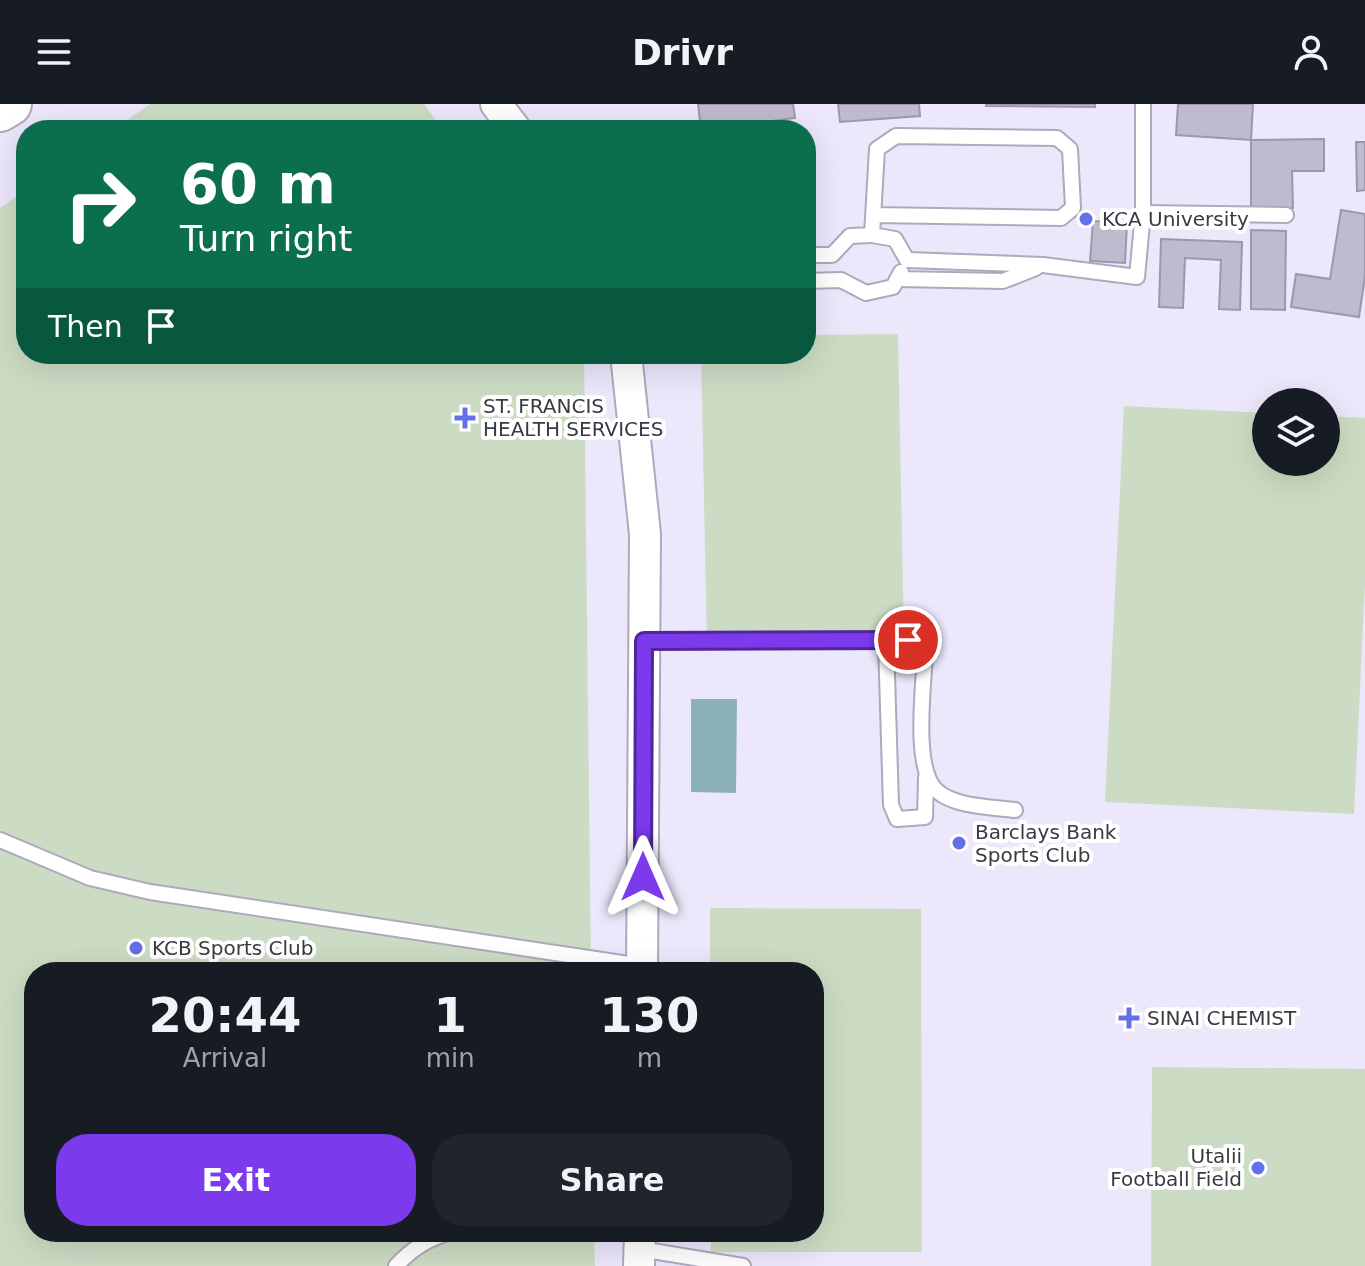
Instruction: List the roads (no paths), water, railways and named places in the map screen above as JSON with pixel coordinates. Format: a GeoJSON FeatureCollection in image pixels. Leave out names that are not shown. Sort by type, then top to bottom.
{"type":"FeatureCollection","features":[{"type":"Feature","properties":{"kind":"main road"},"geometry":{"type":"LineString","coordinates":[[0,110],[10,104]]}},
{"type":"Feature","properties":{"kind":"street"},"geometry":{"type":"LineString","coordinates":[[496,104],[508,120]]}},
{"type":"Feature","properties":{"kind":"street"},"geometry":{"type":"LineString","coordinates":[[627,364],[645,534],[642,962]]}},
{"type":"Feature","properties":{"kind":"lane"},"geometry":{"type":"LineString","coordinates":[[907,260],[1043,265],[1137,277],[1143,213],[1143,104]]}},
{"type":"Feature","properties":{"kind":"lane"},"geometry":{"type":"LineString","coordinates":[[872,235],[877,149],[896,136],[1057,138],[1070,149],[1073,208],[1061,218],[874,215]]}},
{"type":"Feature","properties":{"kind":"lane"},"geometry":{"type":"LineString","coordinates":[[1143,213],[1286,215]]}},
{"type":"Feature","properties":{"kind":"lane"},"geometry":{"type":"LineString","coordinates":[[816,255],[832,255],[850,236],[872,235],[895,239],[907,260]]}},
{"type":"Feature","properties":{"kind":"lane"},"geometry":{"type":"LineString","coordinates":[[832,255],[841,280]]}},
{"type":"Feature","properties":{"kind":"lane"},"geometry":{"type":"LineString","coordinates":[[816,281],[841,280],[866,293],[893,287],[907,260]]}},
{"type":"Feature","properties":{"kind":"lane"},"geometry":{"type":"LineString","coordinates":[[897,279],[1003,281],[1043,265]]}},
{"type":"Feature","properties":{"kind":"lane"},"geometry":{"type":"LineString","coordinates":[[644,641],[908,640],[925,652],[922,756],[926,777],[925,817],[897,819],[891,805],[886,642]]}},
{"type":"Feature","properties":{"kind":"lane"},"geometry":{"type":"LineString","coordinates":[[926,777],[937,791],[950,798],[1015,810]]}},
{"type":"Feature","properties":{"kind":"lane"},"geometry":{"type":"LineString","coordinates":[[0,840],[90,878],[150,892],[597,962]]}},
{"type":"Feature","properties":{"kind":"lane"},"geometry":{"type":"LineString","coordinates":[[396,1266],[407,1254],[426,1242]]}},
{"type":"Feature","properties":{"kind":"lane"},"geometry":{"type":"LineString","coordinates":[[640,1249],[743,1266]]}},
{"type":"Feature","properties":{"kind":"place","name":"KCA University"},"geometry":{"type":"Point","coordinates":[1086,219]}},
{"type":"Feature","properties":{"kind":"place","name":"ST. FRANCIS HEALTH SERVICES"},"geometry":{"type":"Point","coordinates":[465,418]}},
{"type":"Feature","properties":{"kind":"place","name":"Barclays Bank Sports Club"},"geometry":{"type":"Point","coordinates":[959,843]}},
{"type":"Feature","properties":{"kind":"place","name":"KCB Sports Club"},"geometry":{"type":"Point","coordinates":[136,948]}},
{"type":"Feature","properties":{"kind":"place","name":"SINAI CHEMIST"},"geometry":{"type":"Point","coordinates":[1129,1018]}},
{"type":"Feature","properties":{"kind":"place","name":"Utalii Football Field"},"geometry":{"type":"Point","coordinates":[1258,1168]}}]}
